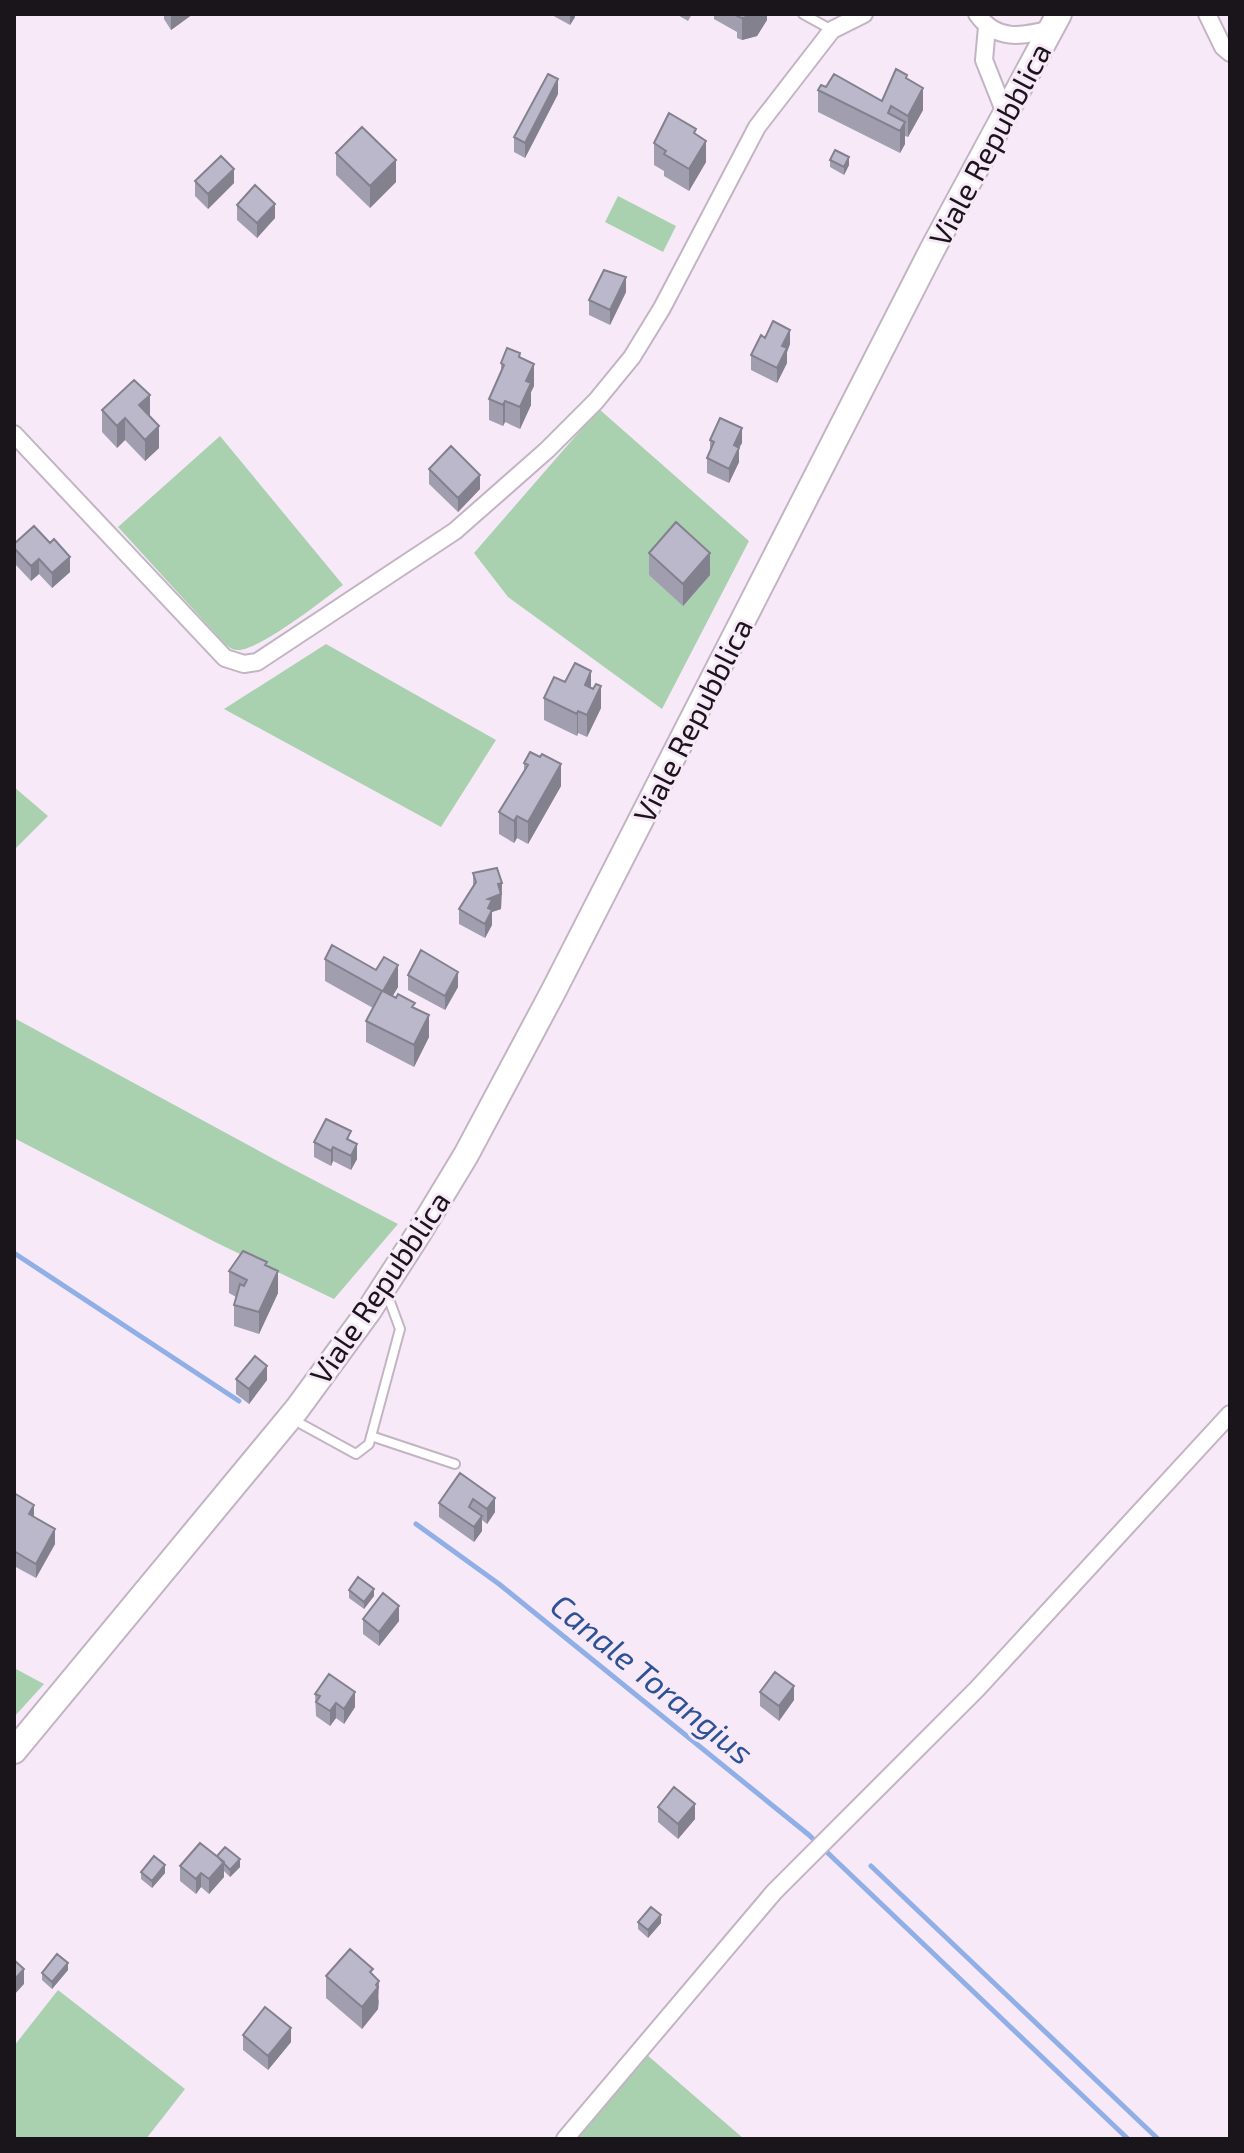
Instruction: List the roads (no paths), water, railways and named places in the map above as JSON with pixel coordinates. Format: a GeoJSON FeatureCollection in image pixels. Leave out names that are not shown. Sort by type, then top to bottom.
{"type":"FeatureCollection","features":[{"type":"Feature","properties":{"kind":"street"},"geometry":{"type":"LineString","coordinates":[[14,434],[225,658],[244,664],[257,662],[455,531],[547,450],[596,401],[632,357],[662,308],[757,127],[832,30],[864,14]]}},
{"type":"Feature","properties":{"kind":"street"},"geometry":{"type":"LineString","coordinates":[[1207,14],[1223,47],[1230,53]]}},
{"type":"Feature","properties":{"kind":"street"},"geometry":{"type":"LineString","coordinates":[[979,17],[1002,35],[1022,36],[1055,22]]}},
{"type":"Feature","properties":{"kind":"street"},"geometry":{"type":"LineString","coordinates":[[979,17],[984,60],[1005,113]]}},
{"type":"Feature","properties":{"kind":"street","name":"Viale Repubblica"},"geometry":{"type":"LineString","coordinates":[[14,1751],[293,1413],[385,1287],[466,1155],[553,992],[932,250],[1055,22]]}},
{"type":"Feature","properties":{"kind":"street"},"geometry":{"type":"LineString","coordinates":[[565,2139],[774,1892],[977,1689],[1230,1414]]}},
{"type":"Feature","properties":{"kind":"lane"},"geometry":{"type":"LineString","coordinates":[[803,14],[832,30]]}},
{"type":"Feature","properties":{"kind":"lane"},"geometry":{"type":"LineString","coordinates":[[293,1413],[356,1454],[369,1444],[400,1329],[385,1287]]}},
{"type":"Feature","properties":{"kind":"lane"},"geometry":{"type":"LineString","coordinates":[[371,1436],[455,1464]]}},
{"type":"Feature","properties":{"kind":"waterway","name":"Canale Torangius"},"geometry":{"type":"LineString","coordinates":[[14,1253],[239,1401]]}},
{"type":"Feature","properties":{"kind":"waterway","name":"Canale Torangius"},"geometry":{"type":"LineString","coordinates":[[416,1524],[499,1584],[809,1835],[1128,2139]]}},
{"type":"Feature","properties":{"kind":"waterway"},"geometry":{"type":"LineString","coordinates":[[871,1866],[1158,2139]]}}]}
